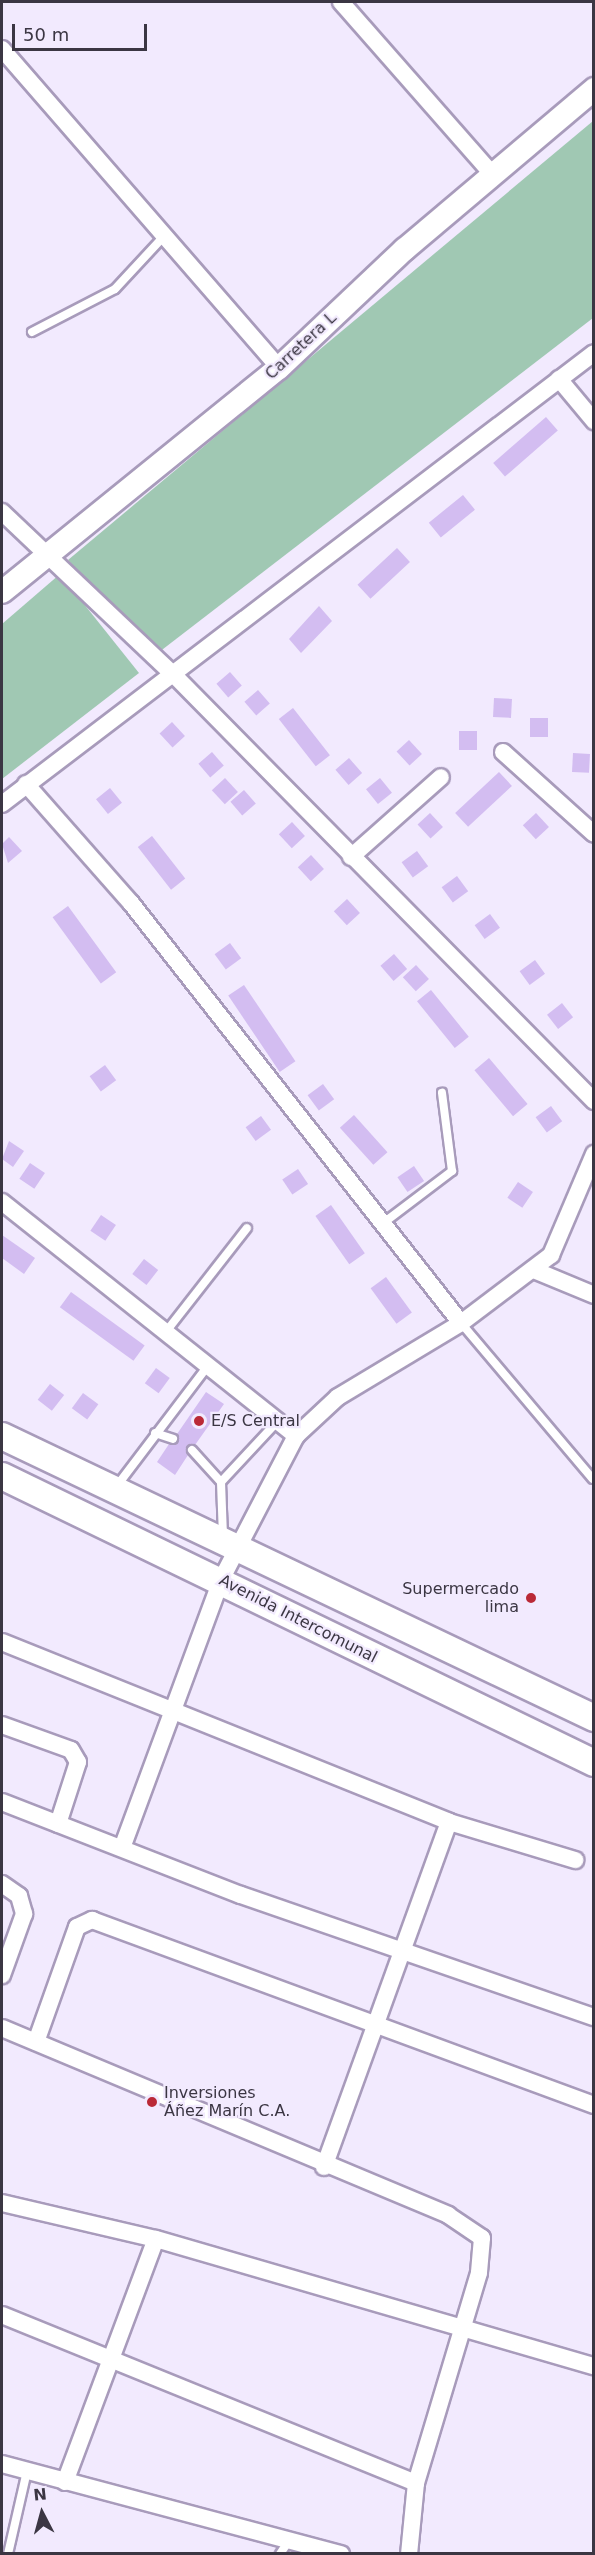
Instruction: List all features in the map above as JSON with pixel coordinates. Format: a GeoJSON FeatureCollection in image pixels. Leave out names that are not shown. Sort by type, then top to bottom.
{"type":"FeatureCollection","features":[{"type":"Feature","properties":{"kind":"main road","name":"Avenida Intercomunal"},"geometry":{"type":"LineString","coordinates":[[2,1436],[594,1718]]}},
{"type":"Feature","properties":{"kind":"main road","name":"Avenida Intercomunal"},"geometry":{"type":"LineString","coordinates":[[2,1476],[221,1580],[594,1763]]}},
{"type":"Feature","properties":{"kind":"street"},"geometry":{"type":"LineString","coordinates":[[341,2],[493,175]]}},
{"type":"Feature","properties":{"kind":"street"},"geometry":{"type":"LineString","coordinates":[[2,50],[279,368]]}},
{"type":"Feature","properties":{"kind":"street","name":"Carretera L"},"geometry":{"type":"LineString","coordinates":[[2,592],[279,368],[405,249],[594,89]]}},
{"type":"Feature","properties":{"kind":"street"},"geometry":{"type":"LineString","coordinates":[[2,804],[26,784],[175,676],[594,353]]}},
{"type":"Feature","properties":{"kind":"street"},"geometry":{"type":"LineString","coordinates":[[559,379],[594,421]]}},
{"type":"Feature","properties":{"kind":"street"},"geometry":{"type":"LineString","coordinates":[[2,512],[44,556],[175,676],[594,1101]]}},
{"type":"Feature","properties":{"kind":"street"},"geometry":{"type":"LineString","coordinates":[[502,752],[594,834]]}},
{"type":"Feature","properties":{"kind":"street"},"geometry":{"type":"LineString","coordinates":[[351,857],[441,777]]}},
{"type":"Feature","properties":{"kind":"street"},"geometry":{"type":"LineString","coordinates":[[26,784],[131,903],[379,1226],[461,1323]]}},
{"type":"Feature","properties":{"kind":"street"},"geometry":{"type":"LineString","coordinates":[[122,1848],[175,1712],[221,1580],[230,1546],[296,1436],[375,1371],[461,1323],[534,1270],[562,1238],[593,1161]]}},
{"type":"Feature","properties":{"kind":"street"},"geometry":{"type":"LineString","coordinates":[[2,1202],[296,1436]]}},
{"type":"Feature","properties":{"kind":"street"},"geometry":{"type":"LineString","coordinates":[[534,1270],[594,1295]]}},
{"type":"Feature","properties":{"kind":"street"},"geometry":{"type":"LineString","coordinates":[[2,1642],[449,1822],[575,1860]]}},
{"type":"Feature","properties":{"kind":"street"},"geometry":{"type":"LineString","coordinates":[[2,1725],[70,1750],[78,1762],[58,1824]]}},
{"type":"Feature","properties":{"kind":"street"},"geometry":{"type":"LineString","coordinates":[[2,1802],[241,1895],[403,1948],[594,2017]]}},
{"type":"Feature","properties":{"kind":"street"},"geometry":{"type":"LineString","coordinates":[[324,2167],[449,1822]]}},
{"type":"Feature","properties":{"kind":"street"},"geometry":{"type":"LineString","coordinates":[[2,1884],[19,1896],[24,1914],[2,1975]]}},
{"type":"Feature","properties":{"kind":"street"},"geometry":{"type":"LineString","coordinates":[[36,2042],[77,1927],[87,1920],[594,2105]]}},
{"type":"Feature","properties":{"kind":"street"},"geometry":{"type":"LineString","coordinates":[[2,2028],[324,2167],[448,2215],[482,2238],[485,2245],[416,2483],[409,2553]]}},
{"type":"Feature","properties":{"kind":"street"},"geometry":{"type":"LineString","coordinates":[[2,2203],[156,2239],[463,2326],[594,2366]]}},
{"type":"Feature","properties":{"kind":"street"},"geometry":{"type":"LineString","coordinates":[[65,2482],[109,2357],[156,2239]]}},
{"type":"Feature","properties":{"kind":"street"},"geometry":{"type":"LineString","coordinates":[[2,2315],[416,2483]]}},
{"type":"Feature","properties":{"kind":"street"},"geometry":{"type":"LineString","coordinates":[[2,2464],[284,2548],[341,2553]]}},
{"type":"Feature","properties":{"kind":"lane"},"geometry":{"type":"LineString","coordinates":[[32,332],[115,289],[164,236]]}},
{"type":"Feature","properties":{"kind":"lane"},"geometry":{"type":"LineString","coordinates":[[379,1226],[452,1170],[442,1093]]}},
{"type":"Feature","properties":{"kind":"lane"},"geometry":{"type":"LineString","coordinates":[[165,1333],[247,1228]]}},
{"type":"Feature","properties":{"kind":"lane"},"geometry":{"type":"LineString","coordinates":[[461,1323],[593,1479]]}},
{"type":"Feature","properties":{"kind":"lane"},"geometry":{"type":"LineString","coordinates":[[114,1490],[207,1366]]}},
{"type":"Feature","properties":{"kind":"lane"},"geometry":{"type":"LineString","coordinates":[[221,1482],[277,1422]]}},
{"type":"Feature","properties":{"kind":"lane"},"geometry":{"type":"LineString","coordinates":[[155,1433],[173,1439]]}},
{"type":"Feature","properties":{"kind":"lane"},"geometry":{"type":"LineString","coordinates":[[192,1450],[221,1482],[230,1546]]}},
{"type":"Feature","properties":{"kind":"lane"},"geometry":{"type":"LineString","coordinates":[[8,2553],[27,2471]]}},
{"type":"Feature","properties":{"kind":"green space"},"geometry":{"type":"Polygon","coordinates":[[[593,121],[593,318],[154,656],[68,560],[593,121]]]}},
{"type":"Feature","properties":{"kind":"green space"},"geometry":{"type":"Polygon","coordinates":[[[60,574],[139,673],[2,779],[2,624],[60,574]]]}},
{"type":"Feature","properties":{"kind":"building"},"geometry":{"type":"Polygon","coordinates":[[[546,417],[558,431],[505,477],[493,463],[546,417]]]}},
{"type":"Feature","properties":{"kind":"building"},"geometry":{"type":"Polygon","coordinates":[[[463,495],[475,510],[441,537],[429,523],[463,495]]]}},
{"type":"Feature","properties":{"kind":"building"},"geometry":{"type":"Polygon","coordinates":[[[397,548],[410,562],[370,599],[358,585],[397,548]]]}},
{"type":"Feature","properties":{"kind":"building"},"geometry":{"type":"Polygon","coordinates":[[[319,606],[332,621],[301,653],[289,639],[319,606]]]}},
{"type":"Feature","properties":{"kind":"building"},"geometry":{"type":"Polygon","coordinates":[[[230,672],[242,686],[228,697],[216,684],[230,672]]]}},
{"type":"Feature","properties":{"kind":"building"},"geometry":{"type":"Polygon","coordinates":[[[258,690],[270,704],[256,715],[244,702],[258,690]]]}},
{"type":"Feature","properties":{"kind":"building"},"geometry":{"type":"Polygon","coordinates":[[[494,698],[512,699],[511,718],[493,717],[494,698]]]}},
{"type":"Feature","properties":{"kind":"building"},"geometry":{"type":"Polygon","coordinates":[[[293,708],[330,755],[316,766],[279,719],[293,708]]]}},
{"type":"Feature","properties":{"kind":"building"},"geometry":{"type":"Polygon","coordinates":[[[530,718],[548,718],[548,737],[530,737],[530,718]]]}},
{"type":"Feature","properties":{"kind":"building"},"geometry":{"type":"Polygon","coordinates":[[[172,722],[185,736],[173,747],[160,734],[172,722]]]}},
{"type":"Feature","properties":{"kind":"building"},"geometry":{"type":"Polygon","coordinates":[[[459,731],[477,731],[477,750],[459,750],[459,731]]]}},
{"type":"Feature","properties":{"kind":"building"},"geometry":{"type":"Polygon","coordinates":[[[409,740],[422,754],[410,765],[397,752],[409,740]]]}},
{"type":"Feature","properties":{"kind":"building"},"geometry":{"type":"Polygon","coordinates":[[[212,752],[224,766],[210,777],[198,764],[212,752]]]}},
{"type":"Feature","properties":{"kind":"building"},"geometry":{"type":"Polygon","coordinates":[[[573,753],[590,754],[589,773],[572,772],[573,753]]]}},
{"type":"Feature","properties":{"kind":"building"},"geometry":{"type":"Polygon","coordinates":[[[349,758],[362,773],[349,785],[335,770],[349,758]]]}},
{"type":"Feature","properties":{"kind":"building"},"geometry":{"type":"Polygon","coordinates":[[[499,772],[512,786],[468,827],[455,813],[499,772]]]}},
{"type":"Feature","properties":{"kind":"building"},"geometry":{"type":"Polygon","coordinates":[[[225,778],[238,792],[225,804],[212,790],[225,778]]]}},
{"type":"Feature","properties":{"kind":"building"},"geometry":{"type":"Polygon","coordinates":[[[380,778],[392,793],[378,804],[366,789],[380,778]]]}},
{"type":"Feature","properties":{"kind":"building"},"geometry":{"type":"Polygon","coordinates":[[[110,788],[122,803],[108,814],[96,799],[110,788]]]}},
{"type":"Feature","properties":{"kind":"building"},"geometry":{"type":"Polygon","coordinates":[[[244,790],[256,804],[242,815],[230,802],[244,790]]]}},
{"type":"Feature","properties":{"kind":"building"},"geometry":{"type":"Polygon","coordinates":[[[430,813],[443,827],[431,838],[418,825],[430,813]]]}},
{"type":"Feature","properties":{"kind":"building"},"geometry":{"type":"Polygon","coordinates":[[[536,813],[549,827],[536,839],[523,825],[536,813]]]}},
{"type":"Feature","properties":{"kind":"building"},"geometry":{"type":"Polygon","coordinates":[[[292,822],[305,836],[292,848],[279,834],[292,822]]]}},
{"type":"Feature","properties":{"kind":"building"},"geometry":{"type":"Polygon","coordinates":[[[152,836],[185,879],[171,890],[138,847],[152,836]]]}},
{"type":"Feature","properties":{"kind":"building"},"geometry":{"type":"Polygon","coordinates":[[[9,837],[22,851],[8,863],[2,844],[9,837]]]}},
{"type":"Feature","properties":{"kind":"building"},"geometry":{"type":"Polygon","coordinates":[[[417,851],[428,866],[413,878],[402,862],[417,851]]]}},
{"type":"Feature","properties":{"kind":"building"},"geometry":{"type":"Polygon","coordinates":[[[311,855],[324,869],[311,881],[298,867],[311,855]]]}},
{"type":"Feature","properties":{"kind":"building"},"geometry":{"type":"Polygon","coordinates":[[[457,876],[468,891],[453,903],[442,887],[457,876]]]}},
{"type":"Feature","properties":{"kind":"building"},"geometry":{"type":"Polygon","coordinates":[[[347,899],[360,913],[347,925],[334,911],[347,899]]]}},
{"type":"Feature","properties":{"kind":"building"},"geometry":{"type":"Polygon","coordinates":[[[68,906],[116,972],[101,984],[53,917],[68,906]]]}},
{"type":"Feature","properties":{"kind":"building"},"geometry":{"type":"Polygon","coordinates":[[[490,914],[500,928],[485,939],[475,925],[490,914]]]}},
{"type":"Feature","properties":{"kind":"building"},"geometry":{"type":"Polygon","coordinates":[[[230,943],[241,958],[226,970],[215,954],[230,943]]]}},
{"type":"Feature","properties":{"kind":"building"},"geometry":{"type":"Polygon","coordinates":[[[394,954],[407,969],[394,981],[380,966],[394,954]]]}},
{"type":"Feature","properties":{"kind":"building"},"geometry":{"type":"Polygon","coordinates":[[[535,960],[545,974],[530,985],[520,971],[535,960]]]}},
{"type":"Feature","properties":{"kind":"building"},"geometry":{"type":"Polygon","coordinates":[[[416,965],[429,979],[416,991],[403,977],[416,965]]]}},
{"type":"Feature","properties":{"kind":"building"},"geometry":{"type":"Polygon","coordinates":[[[244,985],[295,1061],[280,1072],[228,996],[244,985]]]}},
{"type":"Feature","properties":{"kind":"building"},"geometry":{"type":"Polygon","coordinates":[[[431,990],[469,1037],[455,1048],[417,1001],[431,990]]]}},
{"type":"Feature","properties":{"kind":"building"},"geometry":{"type":"Polygon","coordinates":[[[562,1003],[573,1017],[558,1029],[547,1015],[562,1003]]]}},
{"type":"Feature","properties":{"kind":"building"},"geometry":{"type":"Polygon","coordinates":[[[489,1058],[528,1104],[513,1116],[474,1070],[489,1058]]]}},
{"type":"Feature","properties":{"kind":"building"},"geometry":{"type":"Polygon","coordinates":[[[105,1065],[116,1080],[101,1092],[90,1076],[105,1065]]]}},
{"type":"Feature","properties":{"kind":"building"},"geometry":{"type":"Polygon","coordinates":[[[323,1084],[334,1099],[319,1111],[308,1095],[323,1084]]]}},
{"type":"Feature","properties":{"kind":"building"},"geometry":{"type":"Polygon","coordinates":[[[551,1106],[562,1121],[547,1133],[536,1117],[551,1106]]]}},
{"type":"Feature","properties":{"kind":"building"},"geometry":{"type":"Polygon","coordinates":[[[354,1115],[387,1152],[373,1165],[340,1128],[354,1115]]]}},
{"type":"Feature","properties":{"kind":"building"},"geometry":{"type":"Polygon","coordinates":[[[261,1116],[271,1130],[256,1141],[246,1127],[261,1116]]]}},
{"type":"Feature","properties":{"kind":"building"},"geometry":{"type":"Polygon","coordinates":[[[9,1141],[24,1151],[13,1167],[2,1159],[9,1141]]]}},
{"type":"Feature","properties":{"kind":"building"},"geometry":{"type":"Polygon","coordinates":[[[30,1163],[45,1173],[34,1189],[19,1179],[30,1163]]]}},
{"type":"Feature","properties":{"kind":"building"},"geometry":{"type":"Polygon","coordinates":[[[414,1166],[424,1181],[407,1192],[397,1177],[414,1166]]]}},
{"type":"Feature","properties":{"kind":"building"},"geometry":{"type":"Polygon","coordinates":[[[298,1169],[308,1184],[292,1195],[282,1180],[298,1169]]]}},
{"type":"Feature","properties":{"kind":"building"},"geometry":{"type":"Polygon","coordinates":[[[518,1182],[533,1192],[522,1208],[507,1198],[518,1182]]]}},
{"type":"Feature","properties":{"kind":"building"},"geometry":{"type":"Polygon","coordinates":[[[331,1205],[365,1253],[349,1264],[315,1216],[331,1205]]]}},
{"type":"Feature","properties":{"kind":"building"},"geometry":{"type":"Polygon","coordinates":[[[101,1215],[116,1225],[105,1241],[90,1231],[101,1215]]]}},
{"type":"Feature","properties":{"kind":"building"},"geometry":{"type":"Polygon","coordinates":[[[2,1235],[35,1258],[24,1274],[2,1258],[2,1235]]]}},
{"type":"Feature","properties":{"kind":"building"},"geometry":{"type":"Polygon","coordinates":[[[144,1259],[158,1270],[146,1285],[132,1274],[144,1259]]]}},
{"type":"Feature","properties":{"kind":"building"},"geometry":{"type":"Polygon","coordinates":[[[386,1277],[412,1313],[396,1324],[371,1288],[386,1277]]]}},
{"type":"Feature","properties":{"kind":"building"},"geometry":{"type":"Polygon","coordinates":[[[71,1292],[145,1345],[133,1361],[60,1307],[71,1292]]]}},
{"type":"Feature","properties":{"kind":"building"},"geometry":{"type":"Polygon","coordinates":[[[156,1368],[170,1378],[159,1393],[145,1383],[156,1368]]]}},
{"type":"Feature","properties":{"kind":"building"},"geometry":{"type":"Polygon","coordinates":[[[50,1384],[64,1395],[52,1411],[38,1400],[50,1384]]]}},
{"type":"Feature","properties":{"kind":"building","name":"E/S Central"},"geometry":{"type":"Polygon","coordinates":[[[206,1392],[224,1404],[195,1445],[187,1446],[188,1455],[175,1475],[157,1462],[169,1444],[178,1443],[177,1434],[206,1392]]]}},
{"type":"Feature","properties":{"kind":"building"},"geometry":{"type":"Polygon","coordinates":[[[83,1393],[98,1404],[87,1420],[72,1408],[83,1393]]]}},
{"type":"Feature","properties":{"kind":"place","name":"E/S Central"},"geometry":{"type":"Point","coordinates":[199,1421]}},
{"type":"Feature","properties":{"kind":"place","name":"Supermercado lima"},"geometry":{"type":"Point","coordinates":[531,1598]}},
{"type":"Feature","properties":{"kind":"place","name":"Inversiones Áñez Marín C.A."},"geometry":{"type":"Point","coordinates":[152,2102]}}]}
